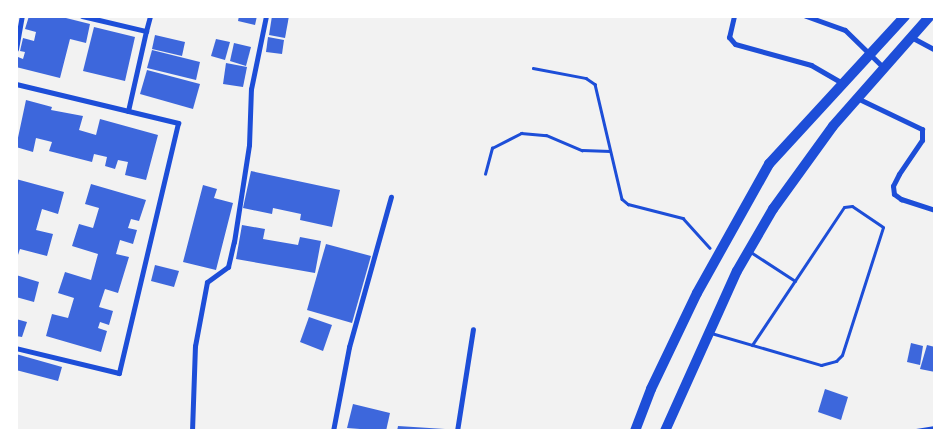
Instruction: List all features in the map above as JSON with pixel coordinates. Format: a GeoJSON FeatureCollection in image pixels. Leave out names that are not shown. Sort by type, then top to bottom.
{"type":"FeatureCollection","features":[{"type":"Feature","properties":{"kind":"main road"},"geometry":{"type":"LineString","coordinates":[[635,431],[651,388],[717,258],[769,164],[905,16]]}},
{"type":"Feature","properties":{"kind":"main road"},"geometry":{"type":"LineString","coordinates":[[666,431],[708,332],[748,250],[773,209],[827,134],[930,16]]}},
{"type":"Feature","properties":{"kind":"street"},"geometry":{"type":"LineString","coordinates":[[16,49],[22,16]]}},
{"type":"Feature","properties":{"kind":"street"},"geometry":{"type":"LineString","coordinates":[[82,16],[146,31]]}},
{"type":"Feature","properties":{"kind":"street"},"geometry":{"type":"LineString","coordinates":[[128,111],[150,16]]}},
{"type":"Feature","properties":{"kind":"street"},"geometry":{"type":"LineString","coordinates":[[192,431],[196,337],[207,282],[228,267],[234,242],[249,145],[251,89],[266,16]]}},
{"type":"Feature","properties":{"kind":"street"},"geometry":{"type":"LineString","coordinates":[[734,16],[729,36],[735,44],[811,65],[842,83]]}},
{"type":"Feature","properties":{"kind":"street"},"geometry":{"type":"LineString","coordinates":[[806,16],[845,30],[870,52],[884,68]]}},
{"type":"Feature","properties":{"kind":"street"},"geometry":{"type":"LineString","coordinates":[[910,37],[935,50]]}},
{"type":"Feature","properties":{"kind":"street"},"geometry":{"type":"LineString","coordinates":[[16,84],[178,124],[119,373],[16,348]]}},
{"type":"Feature","properties":{"kind":"street"},"geometry":{"type":"LineString","coordinates":[[859,99],[922,129],[922,140],[899,174],[893,186],[894,194],[901,200],[935,210]]}},
{"type":"Feature","properties":{"kind":"street"},"geometry":{"type":"LineString","coordinates":[[333,431],[350,347],[391,197]]}},
{"type":"Feature","properties":{"kind":"street"},"geometry":{"type":"LineString","coordinates":[[457,431],[473,329]]}},
{"type":"Feature","properties":{"kind":"street"},"geometry":{"type":"LineString","coordinates":[[916,431],[935,428]]}},
{"type":"Feature","properties":{"kind":"lane"},"geometry":{"type":"LineString","coordinates":[[708,332],[752,345],[821,364],[836,361],[842,355],[883,228],[852,206],[844,207],[752,345]]}},
{"type":"Feature","properties":{"kind":"lane"},"geometry":{"type":"LineString","coordinates":[[748,250],[795,281]]}},
{"type":"Feature","properties":{"kind":"path"},"geometry":{"type":"LineString","coordinates":[[533,68],[586,78],[595,84],[622,198],[628,204],[683,218],[696,229],[717,258]]}},
{"type":"Feature","properties":{"kind":"path"},"geometry":{"type":"LineString","coordinates":[[486,174],[492,148],[521,133],[546,135],[582,150],[610,151]]}},
{"type":"Feature","properties":{"kind":"building"},"geometry":{"type":"Polygon","coordinates":[[[29,16],[58,16],[90,24],[86,43],[70,39],[60,78],[16,67],[18,57],[23,59],[25,52],[20,51],[23,38],[34,41],[36,32],[25,29],[29,16]]]}},
{"type":"Feature","properties":{"kind":"building"},"geometry":{"type":"Polygon","coordinates":[[[239,16],[257,16],[255,25],[238,21],[239,16]]]}},
{"type":"Feature","properties":{"kind":"building"},"geometry":{"type":"Polygon","coordinates":[[[272,16],[289,16],[285,38],[269,35],[272,16]]]}},
{"type":"Feature","properties":{"kind":"building"},"geometry":{"type":"Polygon","coordinates":[[[94,27],[135,37],[125,81],[83,71],[94,27]]]}},
{"type":"Feature","properties":{"kind":"building"},"geometry":{"type":"Polygon","coordinates":[[[155,35],[185,42],[182,56],[152,49],[155,35]]]}},
{"type":"Feature","properties":{"kind":"building"},"geometry":{"type":"Polygon","coordinates":[[[268,37],[284,40],[282,54],[266,52],[268,37]]]}},
{"type":"Feature","properties":{"kind":"building"},"geometry":{"type":"Polygon","coordinates":[[[216,39],[230,42],[225,60],[211,56],[216,39]]]}},
{"type":"Feature","properties":{"kind":"building"},"geometry":{"type":"Polygon","coordinates":[[[234,43],[251,47],[246,66],[230,61],[234,43]]]}},
{"type":"Feature","properties":{"kind":"building"},"geometry":{"type":"Polygon","coordinates":[[[152,50],[200,62],[196,80],[147,68],[152,50]]]}},
{"type":"Feature","properties":{"kind":"building"},"geometry":{"type":"Polygon","coordinates":[[[226,63],[247,67],[243,87],[223,84],[226,63]]]}},
{"type":"Feature","properties":{"kind":"building"},"geometry":{"type":"Polygon","coordinates":[[[147,70],[200,84],[193,109],[140,94],[147,70]]]}},
{"type":"Feature","properties":{"kind":"building"},"geometry":{"type":"Polygon","coordinates":[[[26,100],[52,107],[51,110],[83,116],[79,130],[96,135],[100,119],[158,135],[146,180],[125,175],[128,162],[118,160],[115,169],[105,166],[107,157],[94,154],[92,162],[49,151],[52,142],[36,138],[33,152],[16,147],[26,100]]]}},
{"type":"Feature","properties":{"kind":"building"},"geometry":{"type":"Polygon","coordinates":[[[251,171],[340,190],[332,227],[300,220],[301,214],[273,208],[272,214],[243,208],[251,171]]]}},
{"type":"Feature","properties":{"kind":"building"},"geometry":{"type":"Polygon","coordinates":[[[16,179],[64,192],[58,214],[42,209],[36,230],[53,234],[47,256],[20,249],[16,261],[16,179]]]}},
{"type":"Feature","properties":{"kind":"building"},"geometry":{"type":"Polygon","coordinates":[[[91,184],[146,200],[139,221],[131,219],[128,228],[137,230],[133,244],[120,240],[116,254],[129,257],[118,293],[105,289],[99,307],[113,311],[109,325],[100,322],[98,328],[107,331],[101,352],[46,336],[52,314],[68,318],[74,298],[58,293],[65,272],[91,280],[98,254],[72,246],[79,224],[93,228],[99,208],[85,204],[91,184]]]}},
{"type":"Feature","properties":{"kind":"building"},"geometry":{"type":"Polygon","coordinates":[[[203,185],[217,189],[214,198],[233,203],[216,270],[183,262],[203,185]]]}},
{"type":"Feature","properties":{"kind":"building"},"geometry":{"type":"Polygon","coordinates":[[[242,225],[265,229],[263,239],[298,245],[300,237],[321,241],[315,273],[236,259],[242,225]]]}},
{"type":"Feature","properties":{"kind":"building"},"geometry":{"type":"Polygon","coordinates":[[[326,244],[371,256],[352,323],[307,310],[326,244]]]}},
{"type":"Feature","properties":{"kind":"building"},"geometry":{"type":"Polygon","coordinates":[[[155,265],[179,271],[174,287],[151,281],[155,265]]]}},
{"type":"Feature","properties":{"kind":"building"},"geometry":{"type":"Polygon","coordinates":[[[16,275],[39,282],[34,302],[16,297],[16,275]]]}},
{"type":"Feature","properties":{"kind":"building"},"geometry":{"type":"Polygon","coordinates":[[[309,317],[332,325],[323,351],[300,342],[309,317]]]}},
{"type":"Feature","properties":{"kind":"building"},"geometry":{"type":"Polygon","coordinates":[[[16,319],[27,322],[22,337],[16,336],[16,319]]]}},
{"type":"Feature","properties":{"kind":"building"},"geometry":{"type":"Polygon","coordinates":[[[911,343],[923,346],[920,365],[907,362],[911,343]]]}},
{"type":"Feature","properties":{"kind":"building"},"geometry":{"type":"Polygon","coordinates":[[[927,345],[935,347],[935,372],[920,369],[927,345]]]}},
{"type":"Feature","properties":{"kind":"building"},"geometry":{"type":"Polygon","coordinates":[[[16,354],[62,367],[58,381],[16,370],[16,354]]]}},
{"type":"Feature","properties":{"kind":"building"},"geometry":{"type":"Polygon","coordinates":[[[825,389],[848,397],[841,420],[818,412],[825,389]]]}},
{"type":"Feature","properties":{"kind":"building"},"geometry":{"type":"Polygon","coordinates":[[[353,404],[390,413],[386,431],[347,428],[353,404]]]}},
{"type":"Feature","properties":{"kind":"building"},"geometry":{"type":"Polygon","coordinates":[[[398,426],[445,429],[445,431],[397,431],[398,426]]]}}]}
